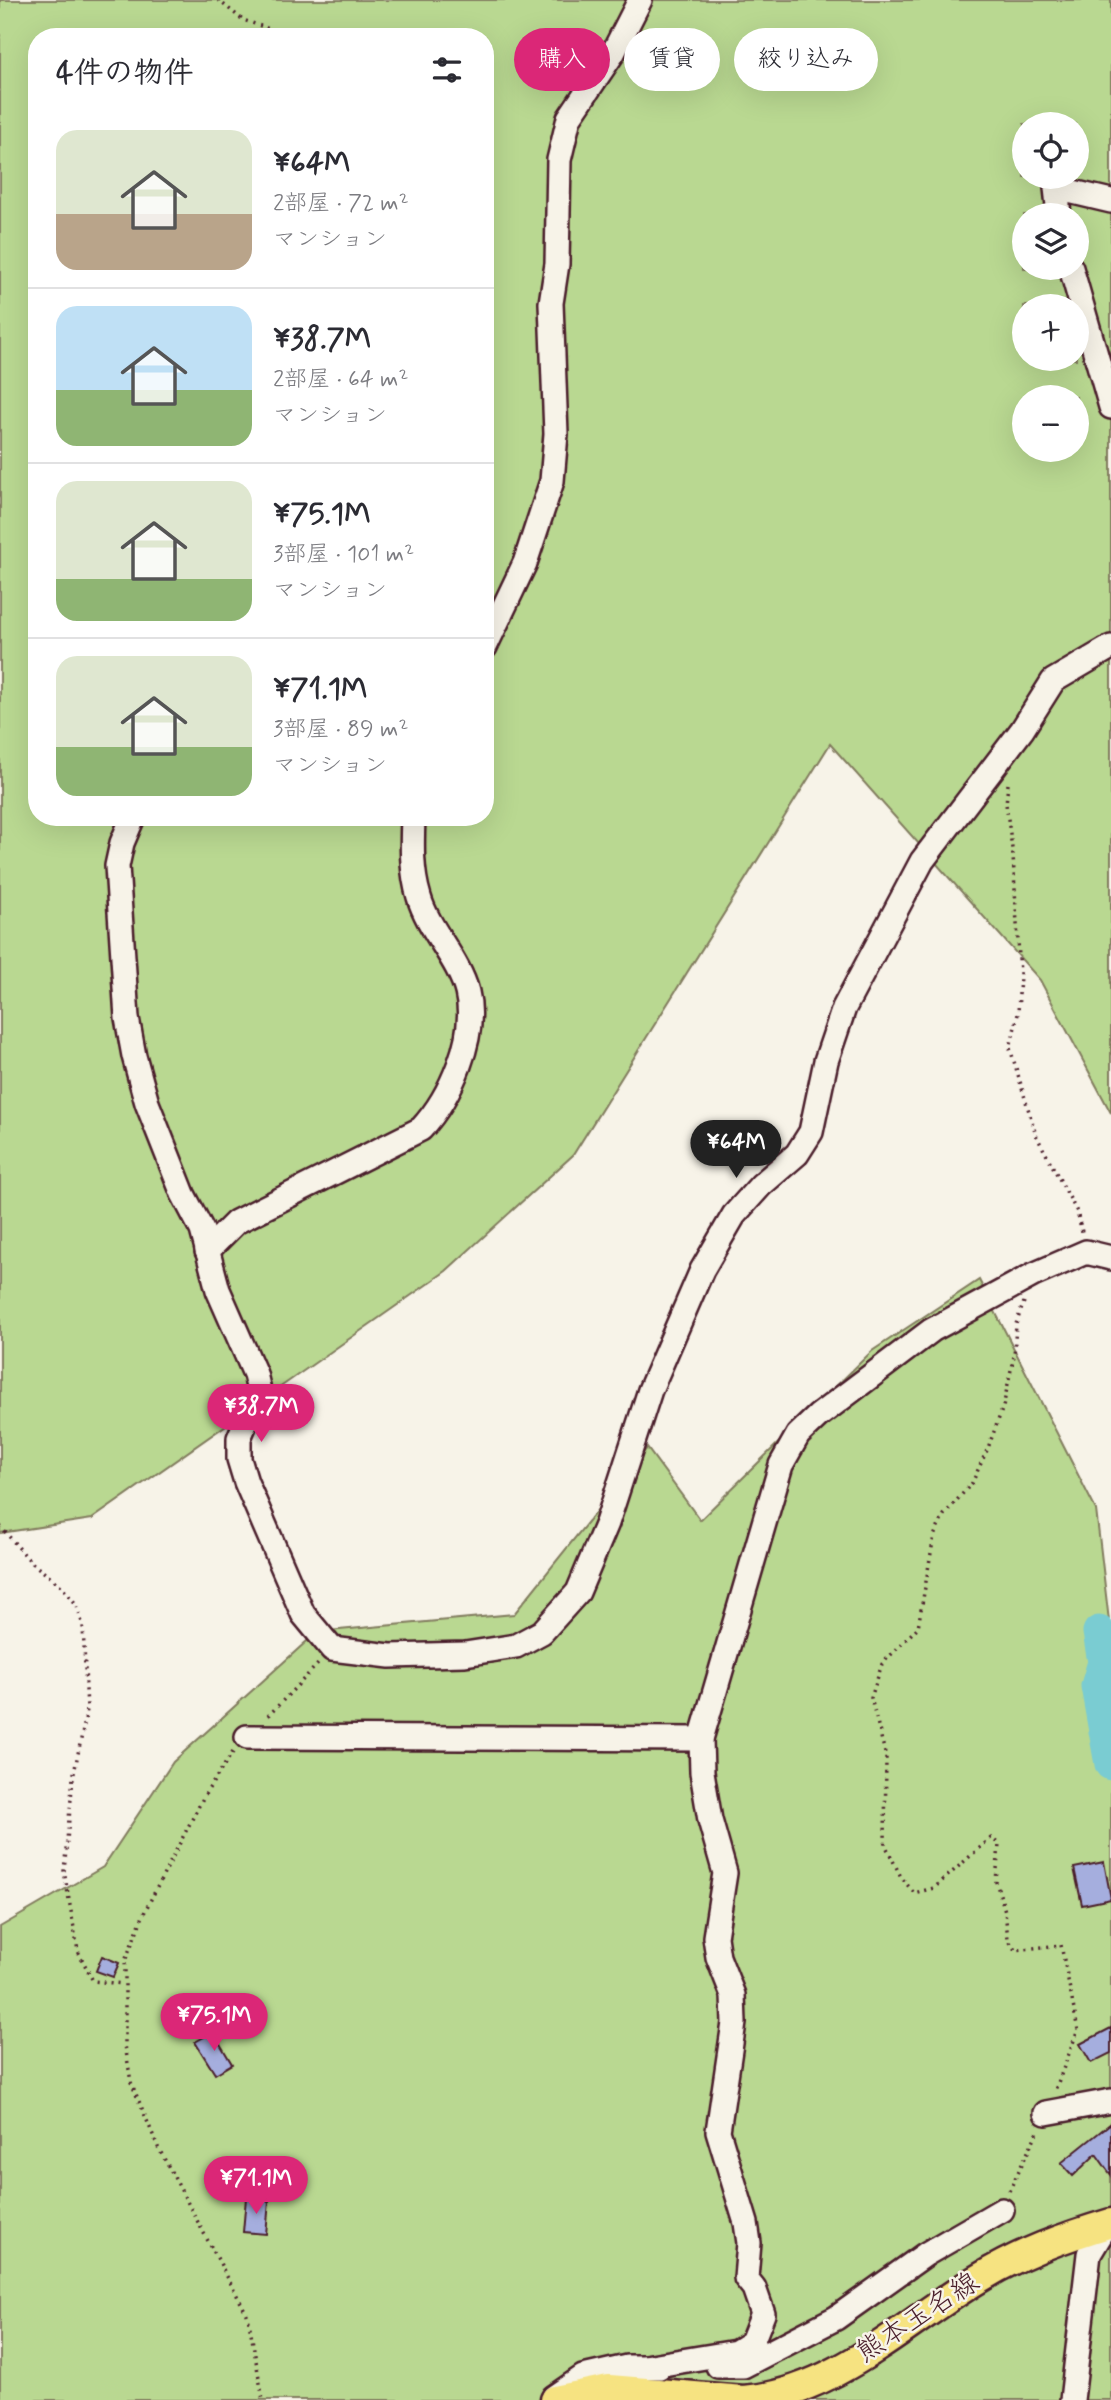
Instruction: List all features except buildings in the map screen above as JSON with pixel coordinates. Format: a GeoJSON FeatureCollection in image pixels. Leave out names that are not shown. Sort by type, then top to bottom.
{"type":"FeatureCollection","features":[{"type":"Feature","properties":{"kind":"main road","name":"熊本玉名線"},"geometry":{"type":"LineString","coordinates":[[555,2400],[609,2389],[743,2400],[764,2399],[809,2384],[854,2360],[903,2331],[977,2279],[1027,2251],[1109,2224]]}},
{"type":"Feature","properties":{"kind":"street"},"geometry":{"type":"LineString","coordinates":[[494,629],[526,563],[552,481],[556,435],[551,303],[557,264],[561,149],[569,118],[613,53],[640,0]]}},
{"type":"Feature","properties":{"kind":"street"},"geometry":{"type":"LineString","coordinates":[[1058,203],[1056,188],[1111,201]]}},
{"type":"Feature","properties":{"kind":"street"},"geometry":{"type":"LineString","coordinates":[[1074,280],[1111,407]]}},
{"type":"Feature","properties":{"kind":"street"},"geometry":{"type":"LineString","coordinates":[[130,826],[117,866],[127,1018],[147,1103],[183,1194],[202,1230],[218,1290],[241,1337],[258,1391],[240,1437],[239,1459],[246,1482],[303,1615],[332,1649],[390,1656],[465,1654],[516,1646],[542,1632],[578,1592],[607,1523],[650,1390],[702,1270],[734,1214],[761,1185],[797,1154],[810,1132],[826,1061],[844,1007],[922,861],[1022,730],[1053,681],[1111,647]]}},
{"type":"Feature","properties":{"kind":"street"},"geometry":{"type":"LineString","coordinates":[[207,1251],[236,1222],[421,1129],[439,1110],[451,1088],[468,1030],[467,992],[419,899],[412,864],[413,826]]}},
{"type":"Feature","properties":{"kind":"street"},"geometry":{"type":"LineString","coordinates":[[548,2400],[573,2386],[583,2376],[736,2352],[752,2342],[764,2314],[754,2288],[746,2278],[750,2243],[718,2130],[734,2023],[733,1995],[718,1957],[715,1937],[725,1873],[710,1820],[702,1772],[701,1738],[777,1477],[798,1435],[932,1330],[1033,1275],[1086,1252],[1111,1258]]}},
{"type":"Feature","properties":{"kind":"street"},"geometry":{"type":"LineString","coordinates":[[247,1737],[701,1738]]}},
{"type":"Feature","properties":{"kind":"street"},"geometry":{"type":"LineString","coordinates":[[1046,2113],[1111,2101]]}},
{"type":"Feature","properties":{"kind":"street"},"geometry":{"type":"LineString","coordinates":[[645,2367],[743,2366],[836,2318],[926,2255],[1002,2210]]}},
{"type":"Feature","properties":{"kind":"street"},"geometry":{"type":"LineString","coordinates":[[1072,2400],[1089,2254],[1109,2224]]}},
{"type":"Feature","properties":{"kind":"path"},"geometry":{"type":"LineString","coordinates":[[218,0],[243,20],[267,28]]}},
{"type":"Feature","properties":{"kind":"path"},"geometry":{"type":"LineString","coordinates":[[1010,773],[1006,804],[1013,856],[1020,974],[1018,1014],[1010,1048],[1037,1135],[1077,1212],[1086,1252]]}},
{"type":"Feature","properties":{"kind":"path"},"geometry":{"type":"LineString","coordinates":[[1002,2210],[1017,2170],[1046,2113],[1078,2030],[1061,1945],[1015,1950],[1008,1940],[1005,1912],[996,1882],[999,1844],[991,1838],[933,1888],[914,1893],[901,1877],[885,1844],[886,1757],[871,1698],[882,1664],[918,1627],[934,1536],[944,1516],[972,1483],[988,1448],[1003,1407],[1014,1356],[1016,1324],[1033,1275]]}},
{"type":"Feature","properties":{"kind":"path"},"geometry":{"type":"LineString","coordinates":[[0,1526],[31,1562],[60,1585],[77,1605],[83,1626],[87,1710],[73,1778],[64,1871],[78,1951],[93,1982],[123,1984]]}},
{"type":"Feature","properties":{"kind":"path"},"geometry":{"type":"LineString","coordinates":[[263,2400],[248,2316],[158,2147],[131,2082],[125,2045],[125,1961],[145,1911],[204,1796],[237,1746],[332,1649]]}},
{"type":"Feature","properties":{"kind":"green space"},"geometry":{"type":"Polygon","coordinates":[[[0,0],[1111,0],[1111,1113],[1040,980],[830,744],[573,1155],[446,1271],[92,1519],[0,1533],[0,0]]]}},
{"type":"Feature","properties":{"kind":"green space"},"geometry":{"type":"Polygon","coordinates":[[[979,1280],[1096,1510],[1111,1638],[1111,2400],[0,2400],[0,1927],[103,1867],[173,1762],[317,1632],[514,1614],[647,1448],[700,1520],[872,1351],[979,1280]]]}},
{"type":"Feature","properties":{"kind":"waterway"},"geometry":{"type":"LineString","coordinates":[[1099,1632],[1104,1662],[1097,1686],[1111,1764]]}}]}
